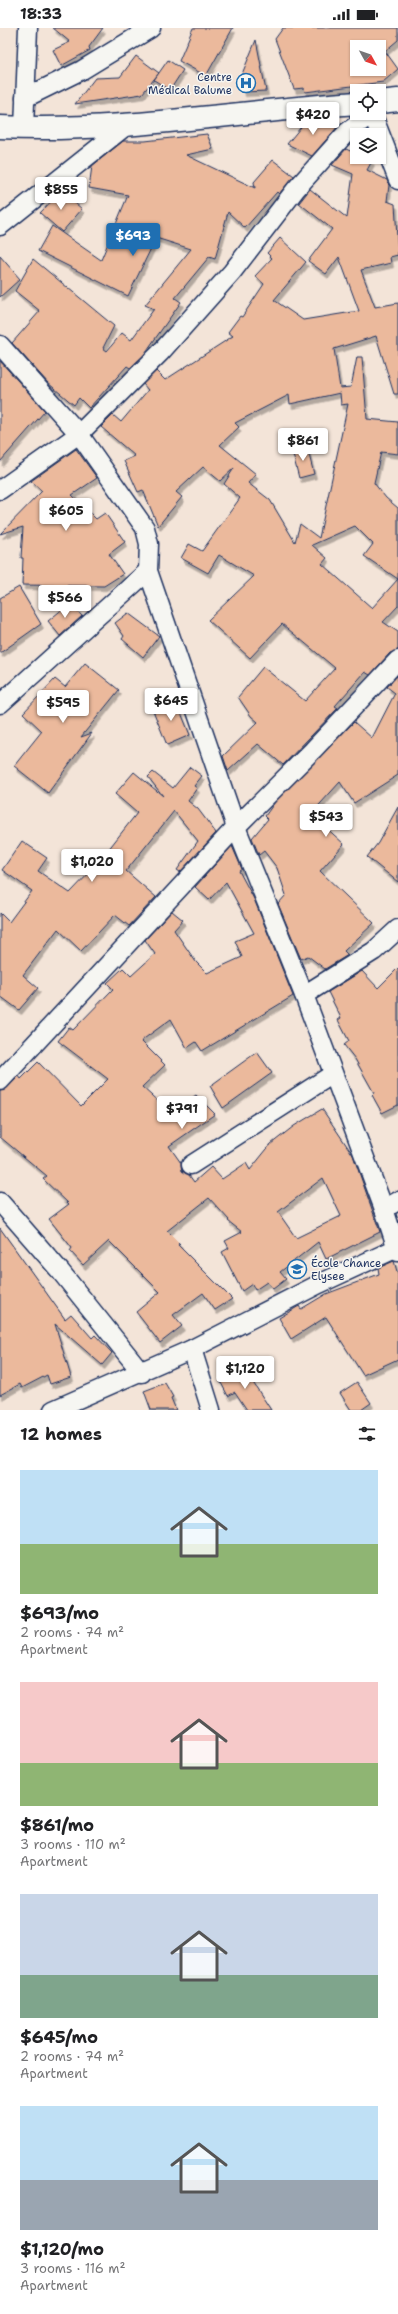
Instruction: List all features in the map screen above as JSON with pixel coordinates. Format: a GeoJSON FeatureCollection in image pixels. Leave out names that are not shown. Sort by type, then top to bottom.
{"type":"FeatureCollection","features":[{"type":"Feature","properties":{"kind":"street"},"geometry":{"type":"LineString","coordinates":[[24,128],[28,28]]}},
{"type":"Feature","properties":{"kind":"street"},"geometry":{"type":"LineString","coordinates":[[25,98],[82,70],[151,28]]}},
{"type":"Feature","properties":{"kind":"street"},"geometry":{"type":"LineString","coordinates":[[386,103],[398,100]]}},
{"type":"Feature","properties":{"kind":"street"},"geometry":{"type":"LineString","coordinates":[[0,127],[24,128],[127,125],[285,108],[350,108]]}},
{"type":"Feature","properties":{"kind":"street"},"geometry":{"type":"LineString","coordinates":[[0,490],[79,434],[160,353],[232,272],[296,189],[358,120]]}},
{"type":"Feature","properties":{"kind":"street"},"geometry":{"type":"LineString","coordinates":[[375,120],[398,180]]}},
{"type":"Feature","properties":{"kind":"street"},"geometry":{"type":"LineString","coordinates":[[0,226],[127,125]]}},
{"type":"Feature","properties":{"kind":"street"},"geometry":{"type":"LineString","coordinates":[[0,345],[79,434],[145,528],[149,544],[148,570],[236,827],[304,995],[333,1074],[391,1205],[397,1250],[319,1284],[192,1349],[63,1408]]}},
{"type":"Feature","properties":{"kind":"street"},"geometry":{"type":"LineString","coordinates":[[0,704],[148,570]]}},
{"type":"Feature","properties":{"kind":"street"},"geometry":{"type":"LineString","coordinates":[[0,1081],[236,827],[313,750],[398,660]]}},
{"type":"Feature","properties":{"kind":"street"},"geometry":{"type":"LineString","coordinates":[[304,995],[374,950],[398,929]]}},
{"type":"Feature","properties":{"kind":"street"},"geometry":{"type":"LineString","coordinates":[[191,1165],[333,1074]]}},
{"type":"Feature","properties":{"kind":"street"},"geometry":{"type":"LineString","coordinates":[[0,1202],[66,1278],[142,1373]]}},
{"type":"Feature","properties":{"kind":"street"},"geometry":{"type":"LineString","coordinates":[[192,1349],[211,1410]]}},
{"type":"Feature","properties":{"kind":"building"},"geometry":{"type":"Polygon","coordinates":[[[53,28],[103,28],[89,47],[90,50],[61,66],[53,50],[70,42],[53,28]]]}},
{"type":"Feature","properties":{"kind":"building"},"geometry":{"type":"Polygon","coordinates":[[[193,28],[233,28],[206,76],[179,61],[193,28]]]}},
{"type":"Feature","properties":{"kind":"building"},"geometry":{"type":"Polygon","coordinates":[[[283,28],[398,28],[398,40],[386,50],[386,40],[350,40],[350,76],[386,76],[386,52],[398,69],[383,82],[350,84],[350,86],[305,92],[304,88],[294,89],[275,39],[283,28]]]}},
{"type":"Feature","properties":{"kind":"building"},"geometry":{"type":"Polygon","coordinates":[[[256,40],[266,91],[243,92],[242,74],[256,40]]]}},
{"type":"Feature","properties":{"kind":"building"},"geometry":{"type":"Polygon","coordinates":[[[136,56],[159,73],[142,94],[75,104],[95,78],[120,77],[136,56]]]}},
{"type":"Feature","properties":{"kind":"building"},"geometry":{"type":"Polygon","coordinates":[[[168,60],[183,70],[170,90],[154,80],[168,60]]]}},
{"type":"Feature","properties":{"kind":"building"},"geometry":{"type":"Polygon","coordinates":[[[339,120],[340,124],[312,156],[287,144],[305,122],[339,120]]]}},
{"type":"Feature","properties":{"kind":"building"},"geometry":{"type":"Polygon","coordinates":[[[207,134],[213,149],[186,155],[255,188],[254,182],[273,160],[294,176],[279,194],[277,192],[245,228],[228,212],[215,259],[209,257],[175,298],[181,302],[143,356],[130,368],[127,366],[89,408],[79,398],[74,405],[48,383],[12,343],[40,311],[15,291],[33,259],[114,326],[103,348],[107,351],[122,333],[131,340],[154,309],[145,305],[191,249],[156,238],[128,296],[38,251],[52,226],[101,260],[128,195],[89,188],[92,166],[123,141],[145,141],[207,134]]]}},
{"type":"Feature","properties":{"kind":"building"},"geometry":{"type":"Polygon","coordinates":[[[346,149],[350,151],[350,164],[370,164],[367,170],[387,180],[389,185],[387,201],[395,204],[398,255],[390,257],[391,263],[361,270],[375,307],[398,303],[398,394],[394,394],[376,336],[334,349],[340,388],[351,387],[357,357],[362,357],[367,419],[398,422],[398,454],[381,452],[374,483],[386,498],[398,508],[398,579],[398,606],[383,622],[398,632],[398,650],[390,653],[370,675],[365,672],[335,706],[338,708],[283,765],[258,744],[228,771],[223,756],[258,722],[251,716],[238,697],[263,667],[305,701],[335,668],[282,624],[250,658],[208,620],[254,576],[219,555],[208,573],[181,558],[189,544],[202,551],[240,498],[224,484],[234,468],[220,481],[203,467],[176,492],[182,497],[158,526],[143,490],[138,492],[124,461],[135,456],[101,427],[113,415],[121,422],[148,390],[143,384],[156,371],[165,380],[233,336],[228,332],[240,316],[242,317],[264,284],[255,276],[272,258],[267,253],[280,238],[306,262],[274,300],[303,320],[359,311],[339,257],[326,274],[308,261],[332,229],[299,203],[310,189],[347,218],[353,174],[332,165],[346,149]],[[340,393],[290,404],[289,395],[235,423],[239,427],[220,445],[256,474],[248,483],[270,500],[295,542],[300,524],[319,538],[348,404],[341,405],[340,393]],[[355,526],[312,545],[327,558],[322,564],[372,608],[398,579],[364,556],[373,544],[355,526]]]}},
{"type":"Feature","properties":{"kind":"building"},"geometry":{"type":"Polygon","coordinates":[[[61,191],[82,209],[62,232],[40,213],[61,191]]]}},
{"type":"Feature","properties":{"kind":"building"},"geometry":{"type":"Polygon","coordinates":[[[0,256],[20,279],[0,297],[0,256]]]}},
{"type":"Feature","properties":{"kind":"building"},"geometry":{"type":"Polygon","coordinates":[[[0,361],[45,411],[0,462],[0,361]]]}},
{"type":"Feature","properties":{"kind":"building"},"geometry":{"type":"Polygon","coordinates":[[[307,447],[314,474],[299,478],[292,451],[307,447]]]}},
{"type":"Feature","properties":{"kind":"building"},"geometry":{"type":"Polygon","coordinates":[[[76,449],[97,478],[72,495],[96,519],[105,513],[125,542],[109,554],[123,574],[104,586],[22,585],[23,558],[21,558],[23,527],[0,534],[42,491],[31,481],[76,449]]]}},
{"type":"Feature","properties":{"kind":"building"},"geometry":{"type":"Polygon","coordinates":[[[19,587],[41,624],[0,653],[0,598],[19,587]]]}},
{"type":"Feature","properties":{"kind":"building"},"geometry":{"type":"Polygon","coordinates":[[[70,603],[82,616],[60,636],[48,621],[70,603]]]}},
{"type":"Feature","properties":{"kind":"building"},"geometry":{"type":"Polygon","coordinates":[[[128,613],[159,636],[143,657],[122,639],[124,636],[115,623],[128,613]]]}},
{"type":"Feature","properties":{"kind":"building"},"geometry":{"type":"Polygon","coordinates":[[[85,663],[119,690],[81,737],[92,733],[48,793],[14,766],[42,731],[23,713],[55,679],[65,687],[85,663]]]}},
{"type":"Feature","properties":{"kind":"building"},"geometry":{"type":"Polygon","coordinates":[[[398,675],[398,775],[354,803],[340,782],[311,814],[344,844],[320,871],[374,923],[344,951],[348,955],[325,969],[308,956],[301,959],[278,904],[286,895],[277,868],[264,851],[259,855],[252,838],[268,819],[265,816],[275,802],[354,722],[372,738],[395,693],[387,687],[398,675]]]}},
{"type":"Feature","properties":{"kind":"building"},"geometry":{"type":"Polygon","coordinates":[[[175,698],[190,735],[167,745],[152,708],[175,698]]]}},
{"type":"Feature","properties":{"kind":"building"},"geometry":{"type":"Polygon","coordinates":[[[190,767],[202,776],[194,786],[197,788],[188,801],[198,809],[216,833],[180,872],[177,870],[198,841],[174,811],[126,871],[156,897],[129,926],[115,915],[81,951],[58,929],[23,975],[38,988],[19,1010],[0,996],[0,913],[9,922],[32,891],[2,870],[22,841],[47,858],[38,871],[70,893],[93,869],[137,813],[115,794],[134,772],[163,796],[148,777],[153,772],[173,788],[190,767]]]}},
{"type":"Feature","properties":{"kind":"building"},"geometry":{"type":"Polygon","coordinates":[[[398,807],[398,882],[367,857],[378,843],[398,807]]]}},
{"type":"Feature","properties":{"kind":"building"},"geometry":{"type":"Polygon","coordinates":[[[232,846],[242,869],[239,871],[254,899],[293,996],[202,1051],[196,1042],[187,1048],[171,1019],[141,1041],[165,1065],[142,1087],[171,1113],[196,1095],[215,1114],[169,1146],[181,1163],[182,1171],[189,1175],[194,1182],[211,1167],[222,1179],[246,1163],[250,1170],[271,1144],[294,1126],[322,1109],[353,1155],[380,1232],[326,1259],[318,1242],[280,1272],[286,1279],[273,1289],[267,1282],[255,1290],[252,1284],[242,1291],[222,1252],[229,1248],[225,1241],[242,1232],[228,1221],[229,1220],[209,1198],[167,1231],[180,1244],[178,1245],[232,1299],[215,1310],[203,1293],[173,1315],[182,1326],[160,1343],[136,1312],[160,1292],[109,1241],[83,1265],[70,1251],[72,1248],[49,1219],[69,1204],[43,1179],[47,1176],[0,1137],[0,1091],[7,1088],[19,1076],[21,1079],[38,1062],[81,1106],[108,1079],[58,1041],[69,1027],[73,1030],[113,989],[107,983],[123,968],[131,976],[155,954],[145,940],[172,911],[183,920],[174,930],[196,962],[207,973],[242,957],[235,941],[254,933],[226,882],[209,900],[195,887],[232,846]],[[323,1178],[278,1212],[296,1238],[341,1216],[323,1178]]]}},
{"type":"Feature","properties":{"kind":"building"},"geometry":{"type":"Polygon","coordinates":[[[398,968],[398,1105],[382,1113],[372,1095],[374,1093],[355,1059],[344,1045],[349,1041],[338,1020],[341,1018],[328,992],[362,971],[378,988],[398,968]]]}},
{"type":"Feature","properties":{"kind":"building"},"geometry":{"type":"Polygon","coordinates":[[[257,1052],[272,1073],[223,1108],[210,1086],[257,1052]]]}},
{"type":"Feature","properties":{"kind":"building"},"geometry":{"type":"Polygon","coordinates":[[[0,1228],[65,1319],[71,1314],[92,1338],[95,1335],[112,1353],[102,1365],[55,1324],[71,1377],[50,1384],[47,1375],[22,1388],[20,1384],[0,1395],[0,1228]]]}},
{"type":"Feature","properties":{"kind":"building"},"geometry":{"type":"Polygon","coordinates":[[[394,1261],[398,1275],[398,1359],[363,1375],[326,1317],[291,1339],[279,1318],[299,1306],[301,1309],[326,1294],[379,1274],[378,1268],[394,1261]]]}},
{"type":"Feature","properties":{"kind":"building"},"geometry":{"type":"Polygon","coordinates":[[[245,1367],[271,1410],[247,1410],[235,1392],[228,1396],[220,1381],[245,1367]]]}},
{"type":"Feature","properties":{"kind":"building"},"geometry":{"type":"Polygon","coordinates":[[[357,1382],[371,1403],[361,1410],[351,1410],[340,1393],[357,1382]]]}},
{"type":"Feature","properties":{"kind":"building"},"geometry":{"type":"Polygon","coordinates":[[[165,1383],[173,1397],[171,1398],[176,1410],[151,1410],[144,1391],[165,1383]]]}},
{"type":"Feature","properties":{"kind":"place","name":"Centre Médical Balume"},"geometry":{"type":"Point","coordinates":[246,83]}},
{"type":"Feature","properties":{"kind":"place","name":"École Chance Elysee"},"geometry":{"type":"Point","coordinates":[297,1269]}}]}
